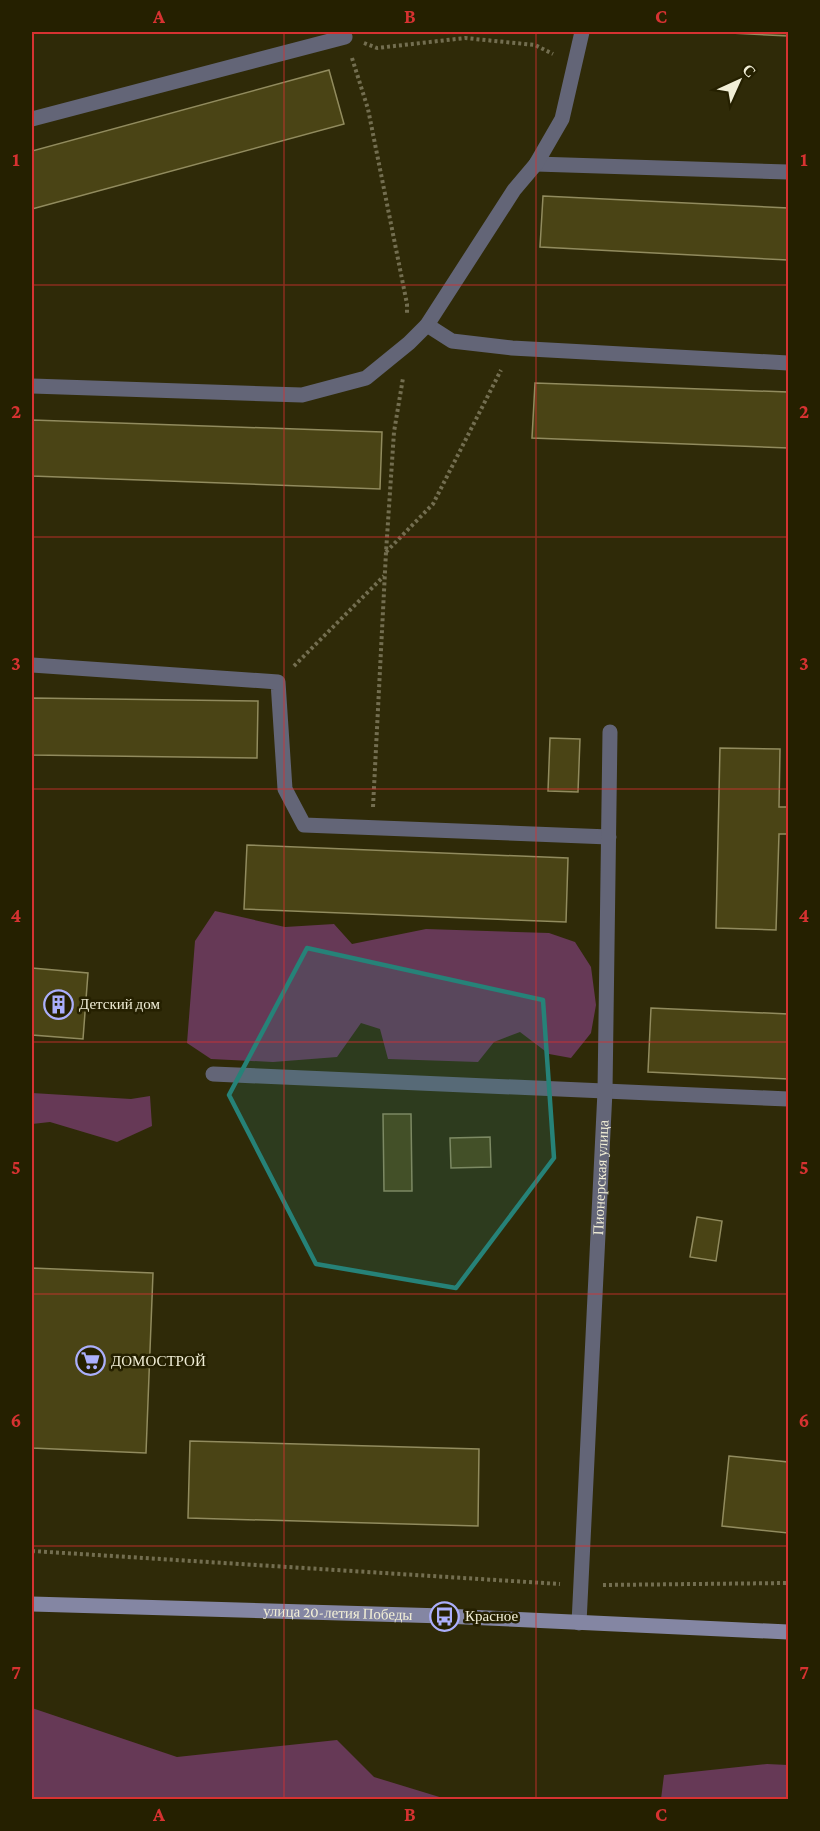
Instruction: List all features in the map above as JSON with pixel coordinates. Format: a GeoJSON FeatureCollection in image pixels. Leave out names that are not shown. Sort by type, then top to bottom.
{"type":"FeatureCollection","features":[{"type":"Feature","properties":{"kind":"main road","name":"улица 20-летия Победы"},"geometry":{"type":"LineString","coordinates":[[32,1604],[432,1616],[789,1632]]}},
{"type":"Feature","properties":{"kind":"street"},"geometry":{"type":"LineString","coordinates":[[32,386],[302,395],[366,378],[427,325],[514,190],[536,164],[562,118],[576,66],[582,32]]}},
{"type":"Feature","properties":{"kind":"street"},"geometry":{"type":"LineString","coordinates":[[32,119],[345,37]]}},
{"type":"Feature","properties":{"kind":"street"},"geometry":{"type":"LineString","coordinates":[[536,164],[789,171]]}},
{"type":"Feature","properties":{"kind":"street"},"geometry":{"type":"LineString","coordinates":[[427,325],[452,341],[512,348],[789,363]]}},
{"type":"Feature","properties":{"kind":"street"},"geometry":{"type":"LineString","coordinates":[[32,665],[278,682],[285,789],[304,825],[609,837]]}},
{"type":"Feature","properties":{"kind":"street","name":"Пионерская улица"},"geometry":{"type":"LineString","coordinates":[[579,1623],[605,1091],[610,732]]}},
{"type":"Feature","properties":{"kind":"street"},"geometry":{"type":"LineString","coordinates":[[213,1074],[789,1099]]}},
{"type":"Feature","properties":{"kind":"path"},"geometry":{"type":"LineString","coordinates":[[345,37],[377,48],[465,38],[535,45],[576,66]]}},
{"type":"Feature","properties":{"kind":"path"},"geometry":{"type":"LineString","coordinates":[[345,37],[368,109],[406,304],[409,343],[394,432],[372,828]]}},
{"type":"Feature","properties":{"kind":"path"},"geometry":{"type":"LineString","coordinates":[[386,552],[433,504],[512,348]]}},
{"type":"Feature","properties":{"kind":"path"},"geometry":{"type":"LineString","coordinates":[[278,682],[385,575]]}},
{"type":"Feature","properties":{"kind":"path"},"geometry":{"type":"LineString","coordinates":[[32,1551],[581,1585],[789,1583]]}},
{"type":"Feature","properties":{"kind":"highlighted area"},"geometry":{"type":"Polygon","coordinates":[[[307,948],[543,1000],[554,1158],[456,1288],[316,1264],[229,1095],[307,948]]]}},
{"type":"Feature","properties":{"kind":"shaded area"},"geometry":{"type":"Polygon","coordinates":[[[215,911],[285,927],[334,924],[352,944],[426,929],[549,933],[575,942],[591,967],[596,1005],[591,1033],[571,1058],[549,1054],[520,1032],[494,1042],[478,1062],[388,1059],[380,1029],[361,1023],[337,1057],[273,1062],[211,1059],[187,1043],[195,941],[215,911]]]}},
{"type":"Feature","properties":{"kind":"shaded area"},"geometry":{"type":"Polygon","coordinates":[[[32,1093],[131,1099],[150,1096],[152,1126],[117,1142],[50,1122],[32,1124],[32,1093]]]}},
{"type":"Feature","properties":{"kind":"shaded area"},"geometry":{"type":"Polygon","coordinates":[[[32,1708],[177,1757],[337,1740],[374,1777],[446,1799],[32,1799],[32,1708]]]}},
{"type":"Feature","properties":{"kind":"shaded area"},"geometry":{"type":"Polygon","coordinates":[[[767,1764],[788,1765],[788,1799],[661,1799],[664,1775],[767,1764]]]}},
{"type":"Feature","properties":{"kind":"building"},"geometry":{"type":"Polygon","coordinates":[[[711,32],[788,32],[788,36],[711,32]]]}},
{"type":"Feature","properties":{"kind":"building"},"geometry":{"type":"Polygon","coordinates":[[[329,70],[344,124],[32,209],[32,151],[329,70]]]}},
{"type":"Feature","properties":{"kind":"building"},"geometry":{"type":"Polygon","coordinates":[[[543,196],[788,208],[788,260],[540,247],[543,196]]]}},
{"type":"Feature","properties":{"kind":"building"},"geometry":{"type":"Polygon","coordinates":[[[535,383],[788,392],[788,448],[532,438],[535,383]]]}},
{"type":"Feature","properties":{"kind":"building"},"geometry":{"type":"Polygon","coordinates":[[[32,420],[382,432],[380,489],[32,476],[32,420]]]}},
{"type":"Feature","properties":{"kind":"building"},"geometry":{"type":"Polygon","coordinates":[[[32,698],[258,701],[257,758],[32,755],[32,698]]]}},
{"type":"Feature","properties":{"kind":"building"},"geometry":{"type":"Polygon","coordinates":[[[550,738],[580,739],[578,792],[548,791],[550,738]]]}},
{"type":"Feature","properties":{"kind":"building"},"geometry":{"type":"Polygon","coordinates":[[[720,748],[780,749],[779,807],[788,807],[788,834],[779,834],[776,930],[716,928],[720,748]]]}},
{"type":"Feature","properties":{"kind":"building"},"geometry":{"type":"Polygon","coordinates":[[[247,845],[568,858],[566,922],[244,909],[247,845]]]}},
{"type":"Feature","properties":{"kind":"building","name":"Детский дом"},"geometry":{"type":"Polygon","coordinates":[[[32,968],[88,973],[83,1039],[32,1035],[32,968]]]}},
{"type":"Feature","properties":{"kind":"building"},"geometry":{"type":"Polygon","coordinates":[[[651,1008],[788,1014],[788,1079],[648,1072],[651,1008]]]}},
{"type":"Feature","properties":{"kind":"building"},"geometry":{"type":"Polygon","coordinates":[[[383,1114],[411,1114],[412,1191],[384,1191],[383,1114]]]}},
{"type":"Feature","properties":{"kind":"building"},"geometry":{"type":"Polygon","coordinates":[[[490,1137],[491,1167],[451,1168],[450,1138],[490,1137]]]}},
{"type":"Feature","properties":{"kind":"building"},"geometry":{"type":"Polygon","coordinates":[[[697,1217],[722,1221],[716,1261],[690,1257],[697,1217]]]}},
{"type":"Feature","properties":{"kind":"building","name":"ДОМОСТРОЙ"},"geometry":{"type":"Polygon","coordinates":[[[32,1268],[153,1273],[146,1453],[32,1448],[32,1268]]]}},
{"type":"Feature","properties":{"kind":"building"},"geometry":{"type":"Polygon","coordinates":[[[190,1441],[479,1449],[478,1526],[188,1518],[190,1441]]]}},
{"type":"Feature","properties":{"kind":"building"},"geometry":{"type":"Polygon","coordinates":[[[729,1456],[788,1462],[788,1533],[722,1526],[729,1456]]]}},
{"type":"Feature","properties":{"kind":"place","name":"Детский дом"},"geometry":{"type":"Point","coordinates":[58,1004]}},
{"type":"Feature","properties":{"kind":"place","name":"ДОМОСТРОЙ"},"geometry":{"type":"Point","coordinates":[90,1361]}},
{"type":"Feature","properties":{"kind":"place","name":"Красное"},"geometry":{"type":"Point","coordinates":[444,1616]}}]}
